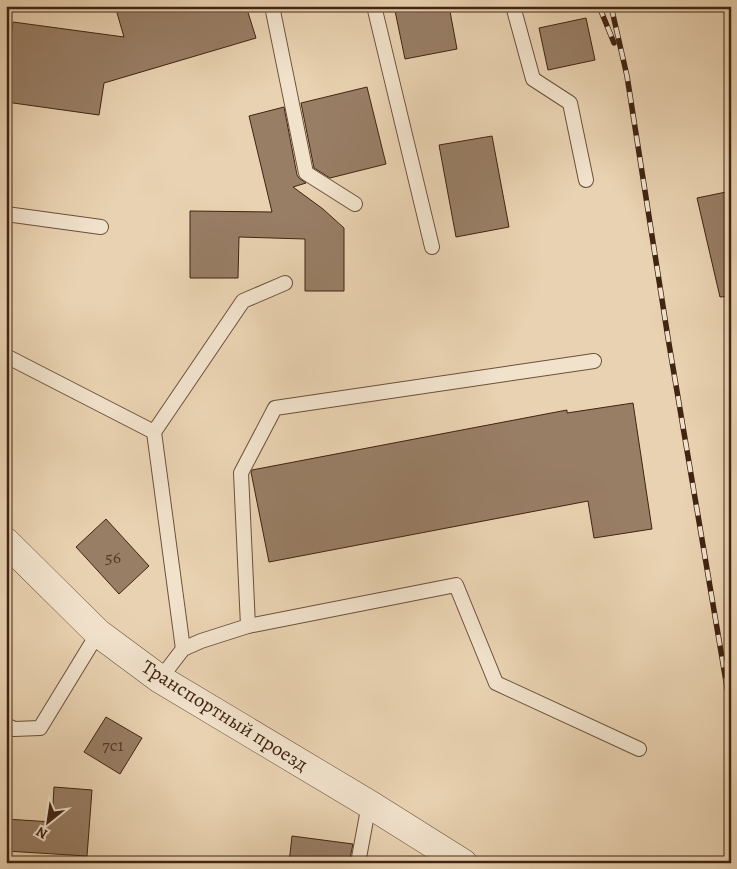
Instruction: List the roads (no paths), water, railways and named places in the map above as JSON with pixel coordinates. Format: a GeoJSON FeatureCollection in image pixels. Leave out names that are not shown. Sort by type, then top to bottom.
{"type":"FeatureCollection","features":[{"type":"Feature","properties":{"kind":"street","name":"Транспортный проезд"},"geometry":{"type":"LineString","coordinates":[[6,542],[98,633],[160,678],[463,863]]}},
{"type":"Feature","properties":{"kind":"lane"},"geometry":{"type":"LineString","coordinates":[[272,6],[306,173],[355,204]]}},
{"type":"Feature","properties":{"kind":"lane"},"geometry":{"type":"LineString","coordinates":[[374,6],[432,247]]}},
{"type":"Feature","properties":{"kind":"lane"},"geometry":{"type":"LineString","coordinates":[[513,6],[533,78],[570,103],[586,180]]}},
{"type":"Feature","properties":{"kind":"lane"},"geometry":{"type":"LineString","coordinates":[[6,214],[101,227]]}},
{"type":"Feature","properties":{"kind":"lane"},"geometry":{"type":"LineString","coordinates":[[184,649],[154,432],[243,301],[285,283]]}},
{"type":"Feature","properties":{"kind":"lane"},"geometry":{"type":"LineString","coordinates":[[6,356],[154,432]]}},
{"type":"Feature","properties":{"kind":"lane"},"geometry":{"type":"LineString","coordinates":[[248,626],[241,473],[276,408],[594,361]]}},
{"type":"Feature","properties":{"kind":"lane"},"geometry":{"type":"LineString","coordinates":[[160,678],[184,649],[201,641],[248,626],[456,585],[496,683],[639,748]]}},
{"type":"Feature","properties":{"kind":"lane"},"geometry":{"type":"LineString","coordinates":[[6,725],[14,729],[40,728],[98,633]]}},
{"type":"Feature","properties":{"kind":"lane"},"geometry":{"type":"LineString","coordinates":[[358,863],[369,804]]}},
{"type":"Feature","properties":{"kind":"railway"},"geometry":{"type":"LineString","coordinates":[[599,6],[614,43]]}},
{"type":"Feature","properties":{"kind":"railway"},"geometry":{"type":"LineString","coordinates":[[611,6],[627,76],[668,338],[731,711]]}}]}
